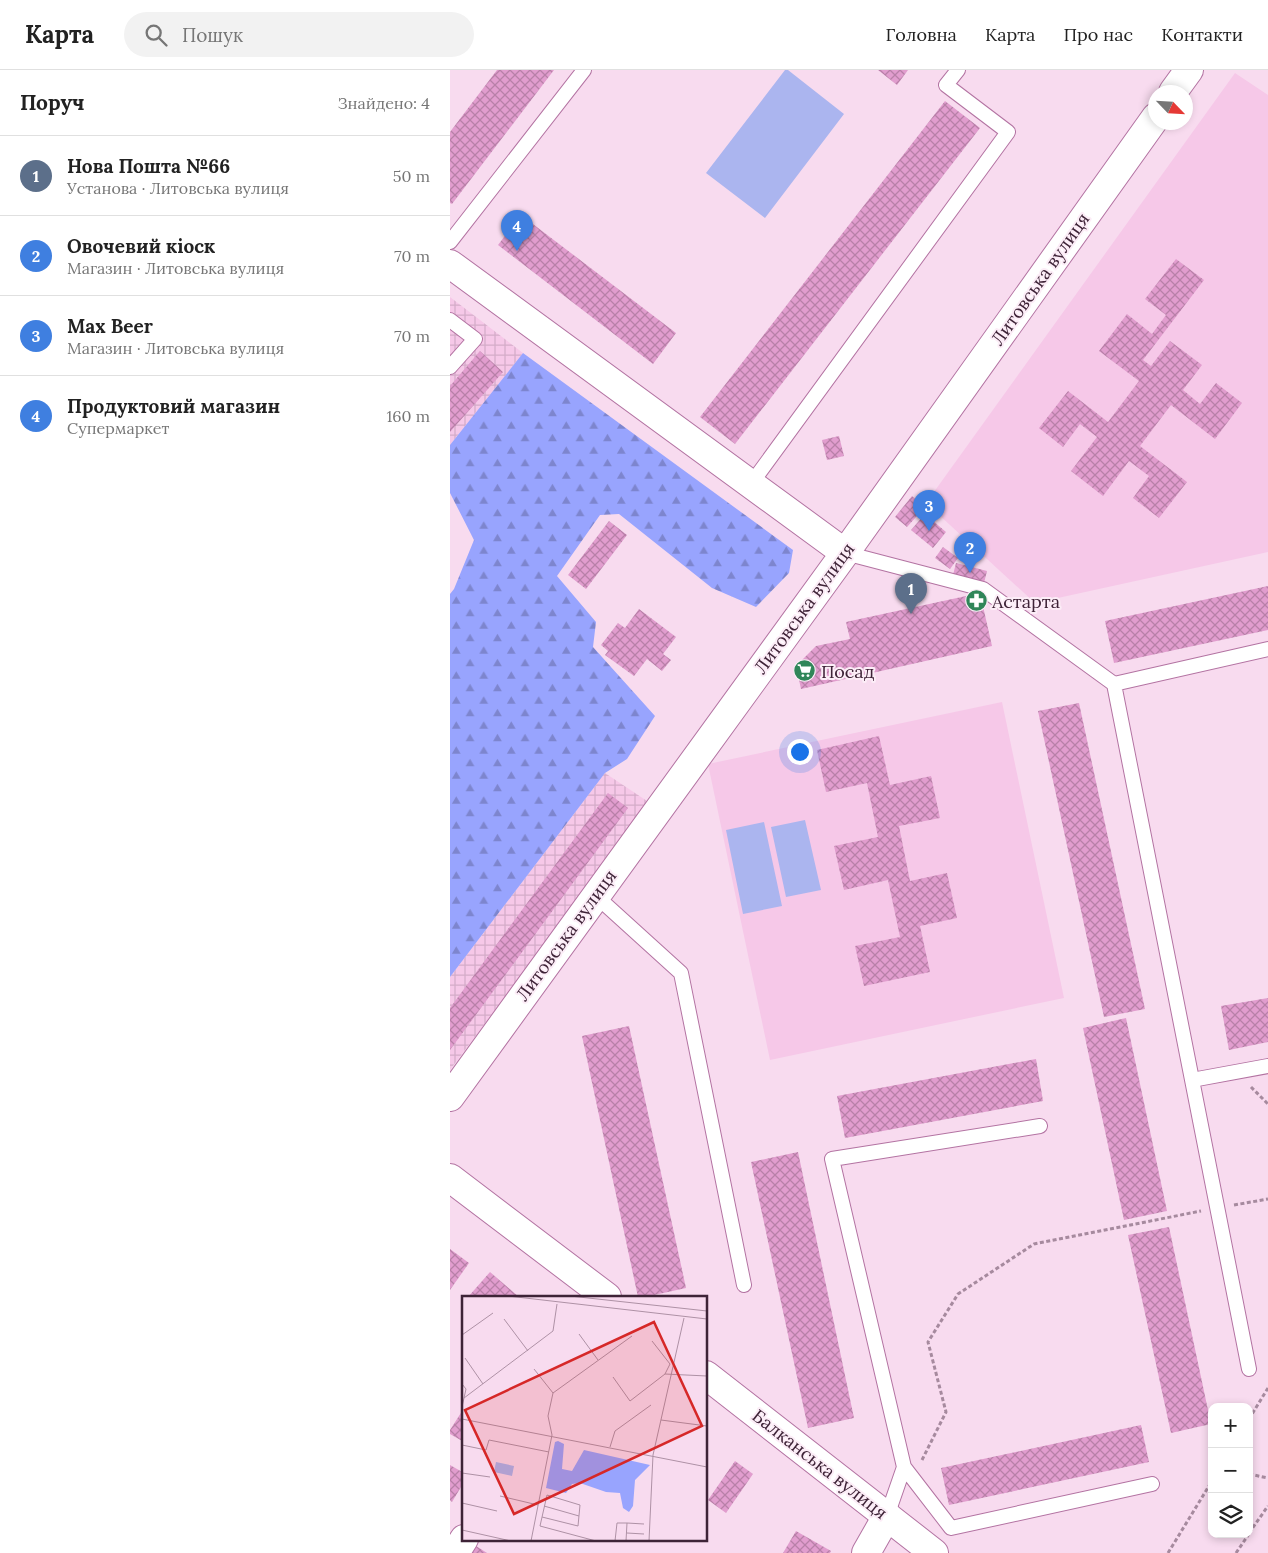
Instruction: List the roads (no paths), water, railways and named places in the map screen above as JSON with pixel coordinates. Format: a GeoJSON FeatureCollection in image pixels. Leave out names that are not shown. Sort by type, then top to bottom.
{"type":"FeatureCollection","features":[{"type":"Feature","properties":{"kind":"street"},"geometry":{"type":"LineString","coordinates":[[1178,85],[1189,70]]}},
{"type":"Feature","properties":{"kind":"street","name":"Литовська вулиця"},"geometry":{"type":"LineString","coordinates":[[450,1096],[845,553],[1148,128]]}},
{"type":"Feature","properties":{"kind":"street"},"geometry":{"type":"LineString","coordinates":[[450,264],[845,553]]}},
{"type":"Feature","properties":{"kind":"street"},"geometry":{"type":"LineString","coordinates":[[450,1178],[606,1296]]}},
{"type":"Feature","properties":{"kind":"street","name":"Балканська вулиця"},"geometry":{"type":"LineString","coordinates":[[708,1377],[934,1553]]}},
{"type":"Feature","properties":{"kind":"street"},"geometry":{"type":"LineString","coordinates":[[866,1553],[887,1516]]}},
{"type":"Feature","properties":{"kind":"street"},"geometry":{"type":"LineString","coordinates":[[456,1553],[463,1540]]}},
{"type":"Feature","properties":{"kind":"lane"},"geometry":{"type":"LineString","coordinates":[[450,242],[584,70]]}},
{"type":"Feature","properties":{"kind":"lane"},"geometry":{"type":"LineString","coordinates":[[751,484],[1008,132],[946,85],[958,70]]}},
{"type":"Feature","properties":{"kind":"lane"},"geometry":{"type":"LineString","coordinates":[[450,320],[475,339],[450,367]]}},
{"type":"Feature","properties":{"kind":"lane"},"geometry":{"type":"LineString","coordinates":[[845,553],[983,589],[1114,684],[1249,1370]]}},
{"type":"Feature","properties":{"kind":"lane"},"geometry":{"type":"LineString","coordinates":[[1114,684],[1268,649]]}},
{"type":"Feature","properties":{"kind":"lane"},"geometry":{"type":"LineString","coordinates":[[595,895],[680,973],[744,1285]]}},
{"type":"Feature","properties":{"kind":"lane"},"geometry":{"type":"LineString","coordinates":[[1192,1080],[1268,1066]]}},
{"type":"Feature","properties":{"kind":"lane"},"geometry":{"type":"LineString","coordinates":[[1040,1126],[832,1159],[904,1467],[951,1528],[1152,1484]]}},
{"type":"Feature","properties":{"kind":"lane"},"geometry":{"type":"LineString","coordinates":[[887,1516],[904,1467]]}},
{"type":"Feature","properties":{"kind":"place","name":"Продуктовий магазин"},"geometry":{"type":"Point","coordinates":[517,251]}},
{"type":"Feature","properties":{"kind":"place","name":"Max Beer"},"geometry":{"type":"Point","coordinates":[929,531]}},
{"type":"Feature","properties":{"kind":"place","name":"Овочевий кіоск"},"geometry":{"type":"Point","coordinates":[970,573]}},
{"type":"Feature","properties":{"kind":"place","name":"Астарта"},"geometry":{"type":"Point","coordinates":[976,601]}},
{"type":"Feature","properties":{"kind":"place","name":"Нова Пошта №66"},"geometry":{"type":"Point","coordinates":[911,614]}},
{"type":"Feature","properties":{"kind":"place","name":"Посад"},"geometry":{"type":"Point","coordinates":[805,671]}}]}
